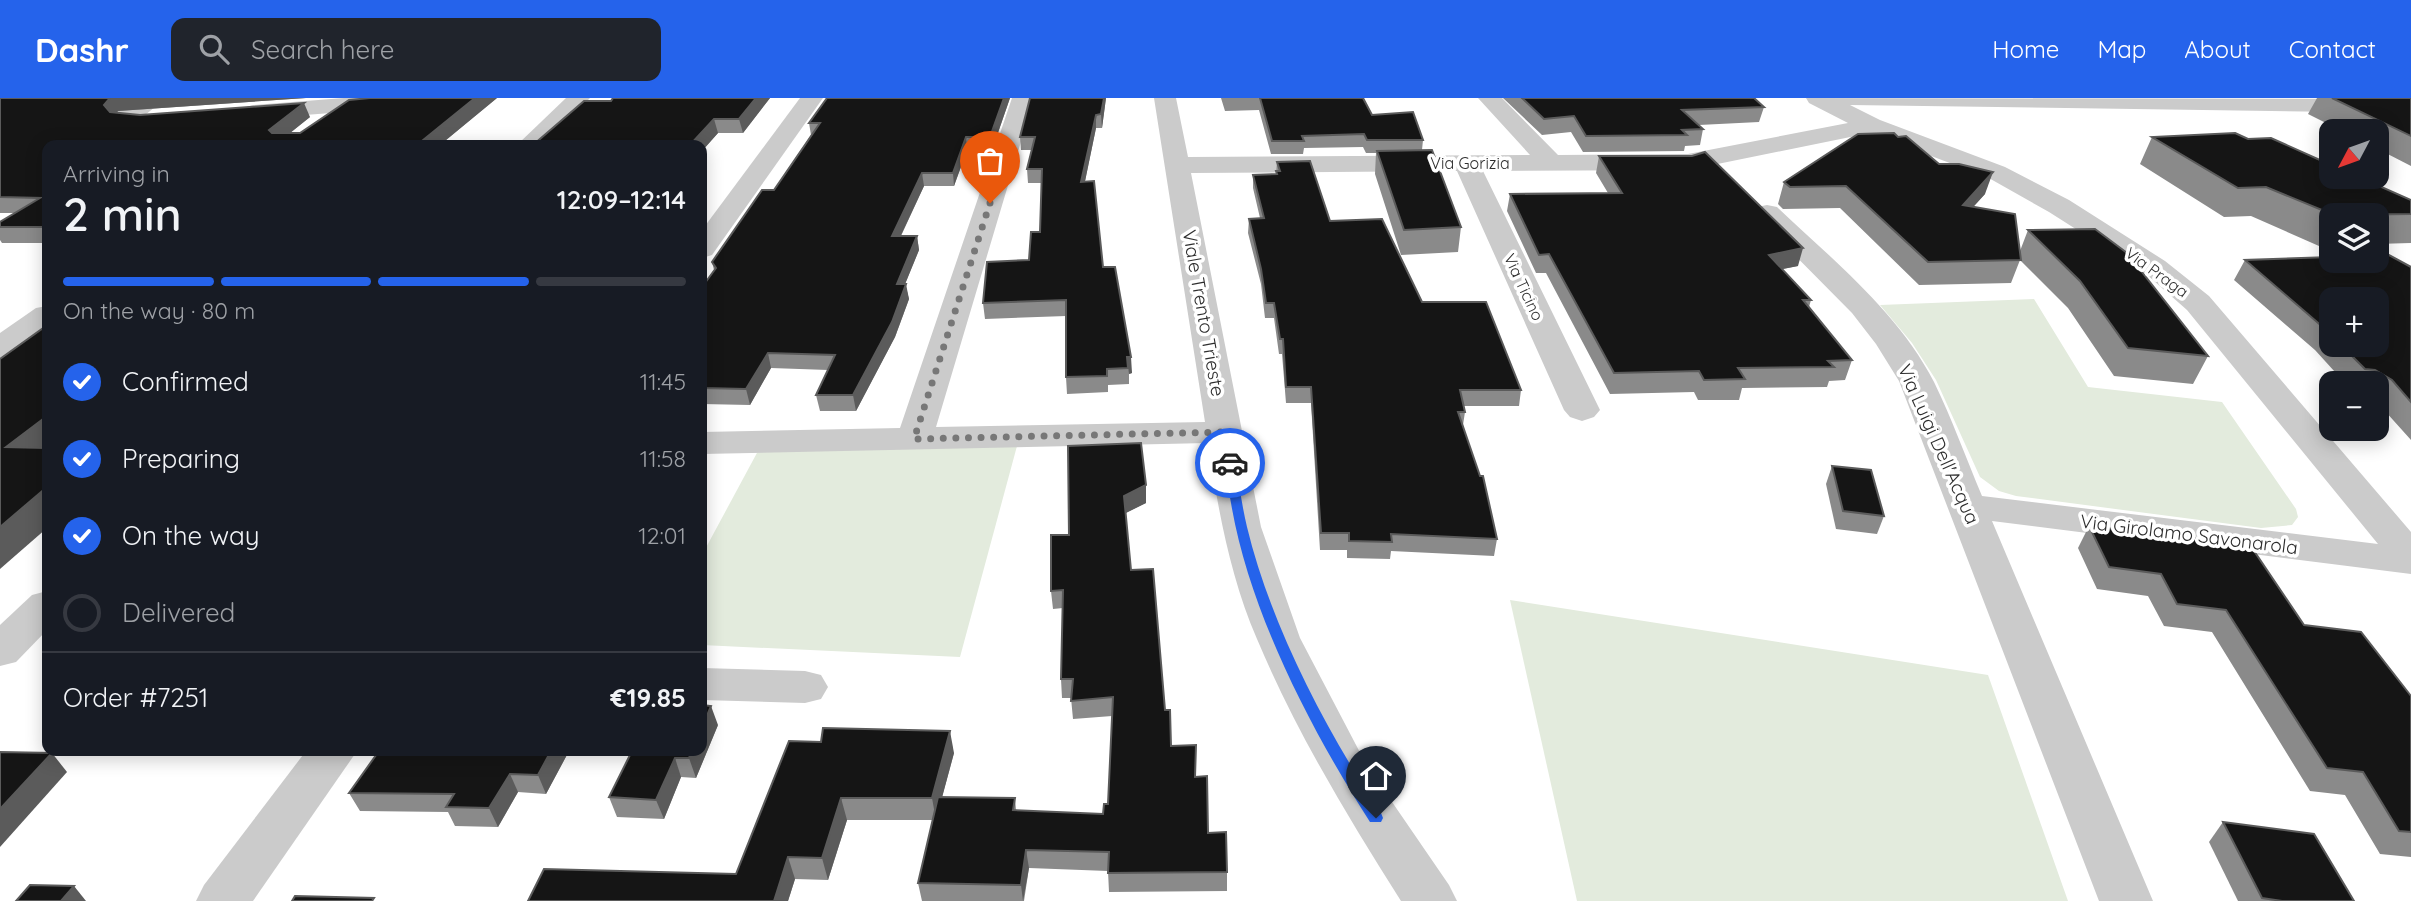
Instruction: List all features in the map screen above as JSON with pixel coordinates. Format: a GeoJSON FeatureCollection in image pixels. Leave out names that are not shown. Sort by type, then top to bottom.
{"type":"FeatureCollection","features":[{"type":"Feature","properties":{"kind":"street"},"geometry":{"type":"LineString","coordinates":[[227,114],[433,98]]}},
{"type":"Feature","properties":{"kind":"street"},"geometry":{"type":"LineString","coordinates":[[534,140],[579,98]]}},
{"type":"Feature","properties":{"kind":"street"},"geometry":{"type":"LineString","coordinates":[[707,242],[812,98]]}},
{"type":"Feature","properties":{"kind":"street"},"geometry":{"type":"LineString","coordinates":[[914,439],[1023,98]]}},
{"type":"Feature","properties":{"kind":"street","name":"Viale Trento Trieste"},"geometry":{"type":"LineString","coordinates":[[1165,98],[1179,164],[1241,527],[1278,638],[1348,776],[1430,901]]}},
{"type":"Feature","properties":{"kind":"street"},"geometry":{"type":"LineString","coordinates":[[1489,98],[1551,163],[1688,162],[1872,125]]}},
{"type":"Feature","properties":{"kind":"street"},"geometry":{"type":"LineString","coordinates":[[1817,98],[2411,106]]}},
{"type":"Feature","properties":{"kind":"street","name":"Via Praga"},"geometry":{"type":"LineString","coordinates":[[1817,98],[1872,125],[1996,172],[2059,206],[2155,267],[2198,303],[2411,560]]}},
{"type":"Feature","properties":{"kind":"street"},"geometry":{"type":"LineString","coordinates":[[313,129],[347,106]]}},
{"type":"Feature","properties":{"kind":"street"},"geometry":{"type":"LineString","coordinates":[[126,119],[158,109]]}},
{"type":"Feature","properties":{"kind":"street","name":"Via Luigi Dell'Acqua"},"geometry":{"type":"LineString","coordinates":[[1710,158],[1863,306],[1891,340],[1916,381],[2126,901]]}},
{"type":"Feature","properties":{"kind":"street","name":"Via Ticino"},"geometry":{"type":"LineString","coordinates":[[1466,163],[1582,410]]}},
{"type":"Feature","properties":{"kind":"street","name":"Via Gorizia"},"geometry":{"type":"LineString","coordinates":[[1179,164],[1551,163]]}},
{"type":"Feature","properties":{"kind":"street"},"geometry":{"type":"LineString","coordinates":[[0,348],[42,319]]}},
{"type":"Feature","properties":{"kind":"street"},"geometry":{"type":"LineString","coordinates":[[707,443],[1225,432]]}},
{"type":"Feature","properties":{"kind":"street","name":"Via Girolamo Savonarola"},"geometry":{"type":"LineString","coordinates":[[1967,506],[2411,560]]}},
{"type":"Feature","properties":{"kind":"street"},"geometry":{"type":"LineString","coordinates":[[0,651],[42,611]]}},
{"type":"Feature","properties":{"kind":"street"},"geometry":{"type":"LineString","coordinates":[[707,684],[805,687]]}},
{"type":"Feature","properties":{"kind":"street"},"geometry":{"type":"LineString","coordinates":[[223,901],[329,756]]}},
{"type":"Feature","properties":{"kind":"shaded area"},"geometry":{"type":"Polygon","coordinates":[[[2034,299],[2088,387],[2222,402],[2296,509],[2298,517],[2292,525],[2261,528],[2016,496],[1999,491],[1980,477],[1936,380],[1912,343],[1880,305],[2034,299]]]}},
{"type":"Feature","properties":{"kind":"shaded area"},"geometry":{"type":"Polygon","coordinates":[[[1017,446],[960,657],[707,645],[707,546],[758,451],[1017,446]]]}},
{"type":"Feature","properties":{"kind":"shaded area"},"geometry":{"type":"Polygon","coordinates":[[[1510,600],[1988,675],[2068,901],[1577,901],[1510,600]]]}},
{"type":"Feature","properties":{"kind":"building"},"geometry":{"type":"Polygon","coordinates":[[[0,98],[110,98],[104,105],[110,112],[140,115],[304,103],[269,130],[272,133],[300,133],[349,100],[475,98],[423,140],[42,140],[42,227],[0,227],[0,222],[40,198],[0,197],[0,98]]]}},
{"type":"Feature","properties":{"kind":"building"},"geometry":{"type":"Polygon","coordinates":[[[613,98],[756,98],[739,119],[714,119],[695,140],[539,140],[584,101],[611,101],[613,98]]]}},
{"type":"Feature","properties":{"kind":"building"},"geometry":{"type":"Polygon","coordinates":[[[827,98],[1004,98],[990,137],[966,137],[953,173],[922,173],[892,236],[917,236],[897,284],[906,284],[892,322],[853,395],[816,395],[835,355],[768,353],[746,389],[707,388],[707,280],[716,268],[712,262],[762,190],[774,190],[820,123],[809,123],[827,98]]]}},
{"type":"Feature","properties":{"kind":"building"},"geometry":{"type":"Polygon","coordinates":[[[1030,98],[1104,98],[1101,114],[1096,115],[1081,182],[1094,181],[1103,267],[1115,267],[1131,357],[1127,357],[1128,368],[1107,369],[1107,376],[1066,377],[1066,300],[983,303],[987,262],[1029,260],[1031,232],[1040,232],[1042,169],[1027,169],[1035,137],[1020,137],[1030,98]]]}},
{"type":"Feature","properties":{"kind":"building"},"geometry":{"type":"Polygon","coordinates":[[[1260,98],[1363,98],[1372,115],[1413,112],[1423,140],[1367,140],[1364,134],[1302,136],[1304,141],[1272,141],[1260,98]]]}},
{"type":"Feature","properties":{"kind":"building"},"geometry":{"type":"Polygon","coordinates":[[[1522,98],[1754,98],[1764,107],[1682,110],[1703,129],[1682,130],[1687,135],[1586,136],[1574,116],[1544,119],[1522,98]]]}},
{"type":"Feature","properties":{"kind":"building"},"geometry":{"type":"Polygon","coordinates":[[[2332,98],[2411,98],[2411,136],[2389,125],[2389,119],[2376,119],[2332,98]]]}},
{"type":"Feature","properties":{"kind":"building"},"geometry":{"type":"Polygon","coordinates":[[[1894,133],[1898,137],[1906,136],[1939,164],[1959,164],[1993,172],[1963,205],[2015,214],[2021,260],[1928,262],[1846,186],[1790,187],[1784,182],[1858,134],[1894,133]]]}},
{"type":"Feature","properties":{"kind":"building"},"geometry":{"type":"Polygon","coordinates":[[[2235,133],[2248,139],[2271,138],[2319,160],[2319,189],[2386,189],[2411,200],[2411,214],[2389,214],[2389,203],[2319,203],[2319,209],[2266,187],[2238,188],[2152,137],[2235,133]]]}},
{"type":"Feature","properties":{"kind":"building"},"geometry":{"type":"Polygon","coordinates":[[[1432,150],[1461,227],[1404,230],[1377,151],[1432,150]]]}},
{"type":"Feature","properties":{"kind":"building"},"geometry":{"type":"Polygon","coordinates":[[[1705,152],[1803,248],[1769,255],[1811,300],[1803,300],[1852,360],[1828,361],[1834,367],[1738,368],[1745,379],[1704,380],[1699,371],[1614,373],[1549,254],[1539,255],[1510,194],[1622,193],[1599,156],[1692,156],[1705,152]]]}},
{"type":"Feature","properties":{"kind":"building"},"geometry":{"type":"Polygon","coordinates":[[[1310,161],[1330,221],[1382,219],[1422,302],[1486,302],[1521,390],[1460,390],[1465,412],[1458,412],[1480,476],[1483,476],[1497,539],[1391,534],[1392,542],[1349,541],[1349,533],[1321,533],[1311,387],[1286,387],[1283,339],[1280,339],[1274,303],[1266,303],[1249,219],[1264,218],[1253,175],[1277,174],[1276,171],[1280,171],[1277,162],[1310,161]]]}},
{"type":"Feature","properties":{"kind":"building"},"geometry":{"type":"Polygon","coordinates":[[[2095,229],[2127,253],[2208,356],[2128,348],[2080,281],[2028,230],[2095,229]]]}},
{"type":"Feature","properties":{"kind":"building"},"geometry":{"type":"Polygon","coordinates":[[[2389,255],[2411,267],[2411,402],[2389,378],[2389,371],[2365,369],[2353,357],[2389,357],[2389,287],[2319,287],[2319,324],[2245,260],[2319,257],[2319,273],[2389,273],[2389,255]]]}},
{"type":"Feature","properties":{"kind":"building"},"geometry":{"type":"Polygon","coordinates":[[[42,329],[42,420],[6,447],[42,448],[42,491],[0,527],[0,359],[42,329]]]}},
{"type":"Feature","properties":{"kind":"building"},"geometry":{"type":"Polygon","coordinates":[[[1141,443],[1146,485],[1124,496],[1131,570],[1153,569],[1165,710],[1170,710],[1171,746],[1196,745],[1195,777],[1207,776],[1208,833],[1226,832],[1227,872],[1108,873],[1109,852],[1026,850],[1021,885],[918,883],[938,797],[1015,798],[1013,810],[1103,814],[1104,804],[1108,804],[1113,697],[1071,701],[1073,679],[1061,679],[1063,590],[1051,591],[1051,535],[1069,535],[1068,446],[1141,443]]]}},
{"type":"Feature","properties":{"kind":"building"},"geometry":{"type":"Polygon","coordinates":[[[1832,466],[1871,470],[1884,516],[1843,511],[1832,466]]]}},
{"type":"Feature","properties":{"kind":"building"},"geometry":{"type":"Polygon","coordinates":[[[2089,526],[2250,545],[2304,625],[2361,632],[2411,696],[2411,832],[2399,831],[2363,772],[2327,768],[2226,610],[2177,604],[2161,574],[2109,567],[2089,526]]]}},
{"type":"Feature","properties":{"kind":"building"},"geometry":{"type":"Polygon","coordinates":[[[823,728],[950,731],[932,798],[841,798],[822,858],[788,857],[774,901],[528,901],[544,869],[736,874],[789,741],[821,742],[823,728]]]}},
{"type":"Feature","properties":{"kind":"building"},"geometry":{"type":"Polygon","coordinates":[[[0,752],[42,753],[42,756],[49,756],[0,809],[0,752]]]}},
{"type":"Feature","properties":{"kind":"building"},"geometry":{"type":"Polygon","coordinates":[[[375,756],[548,756],[538,775],[510,774],[489,808],[446,807],[454,794],[349,793],[375,756]]]}},
{"type":"Feature","properties":{"kind":"building"},"geometry":{"type":"Polygon","coordinates":[[[630,756],[690,756],[675,758],[656,800],[609,797],[630,756]]]}},
{"type":"Feature","properties":{"kind":"building"},"geometry":{"type":"Polygon","coordinates":[[[2223,822],[2314,834],[2354,901],[2282,901],[2262,898],[2223,822]]]}},
{"type":"Feature","properties":{"kind":"building"},"geometry":{"type":"Polygon","coordinates":[[[30,885],[74,886],[61,901],[16,901],[30,885]]]}},
{"type":"Feature","properties":{"kind":"building"},"geometry":{"type":"Polygon","coordinates":[[[295,896],[374,898],[372,901],[292,901],[295,896]]]}},
{"type":"Feature","properties":{"kind":"way so far"},"geometry":{"type":"LineString","coordinates":[[990,203],[914,439],[1225,432],[1230,463]]}},
{"type":"Feature","properties":{"kind":"route"},"geometry":{"type":"LineString","coordinates":[[1230,463],[1241,527],[1278,638],[1348,776],[1376,818]]}}]}
